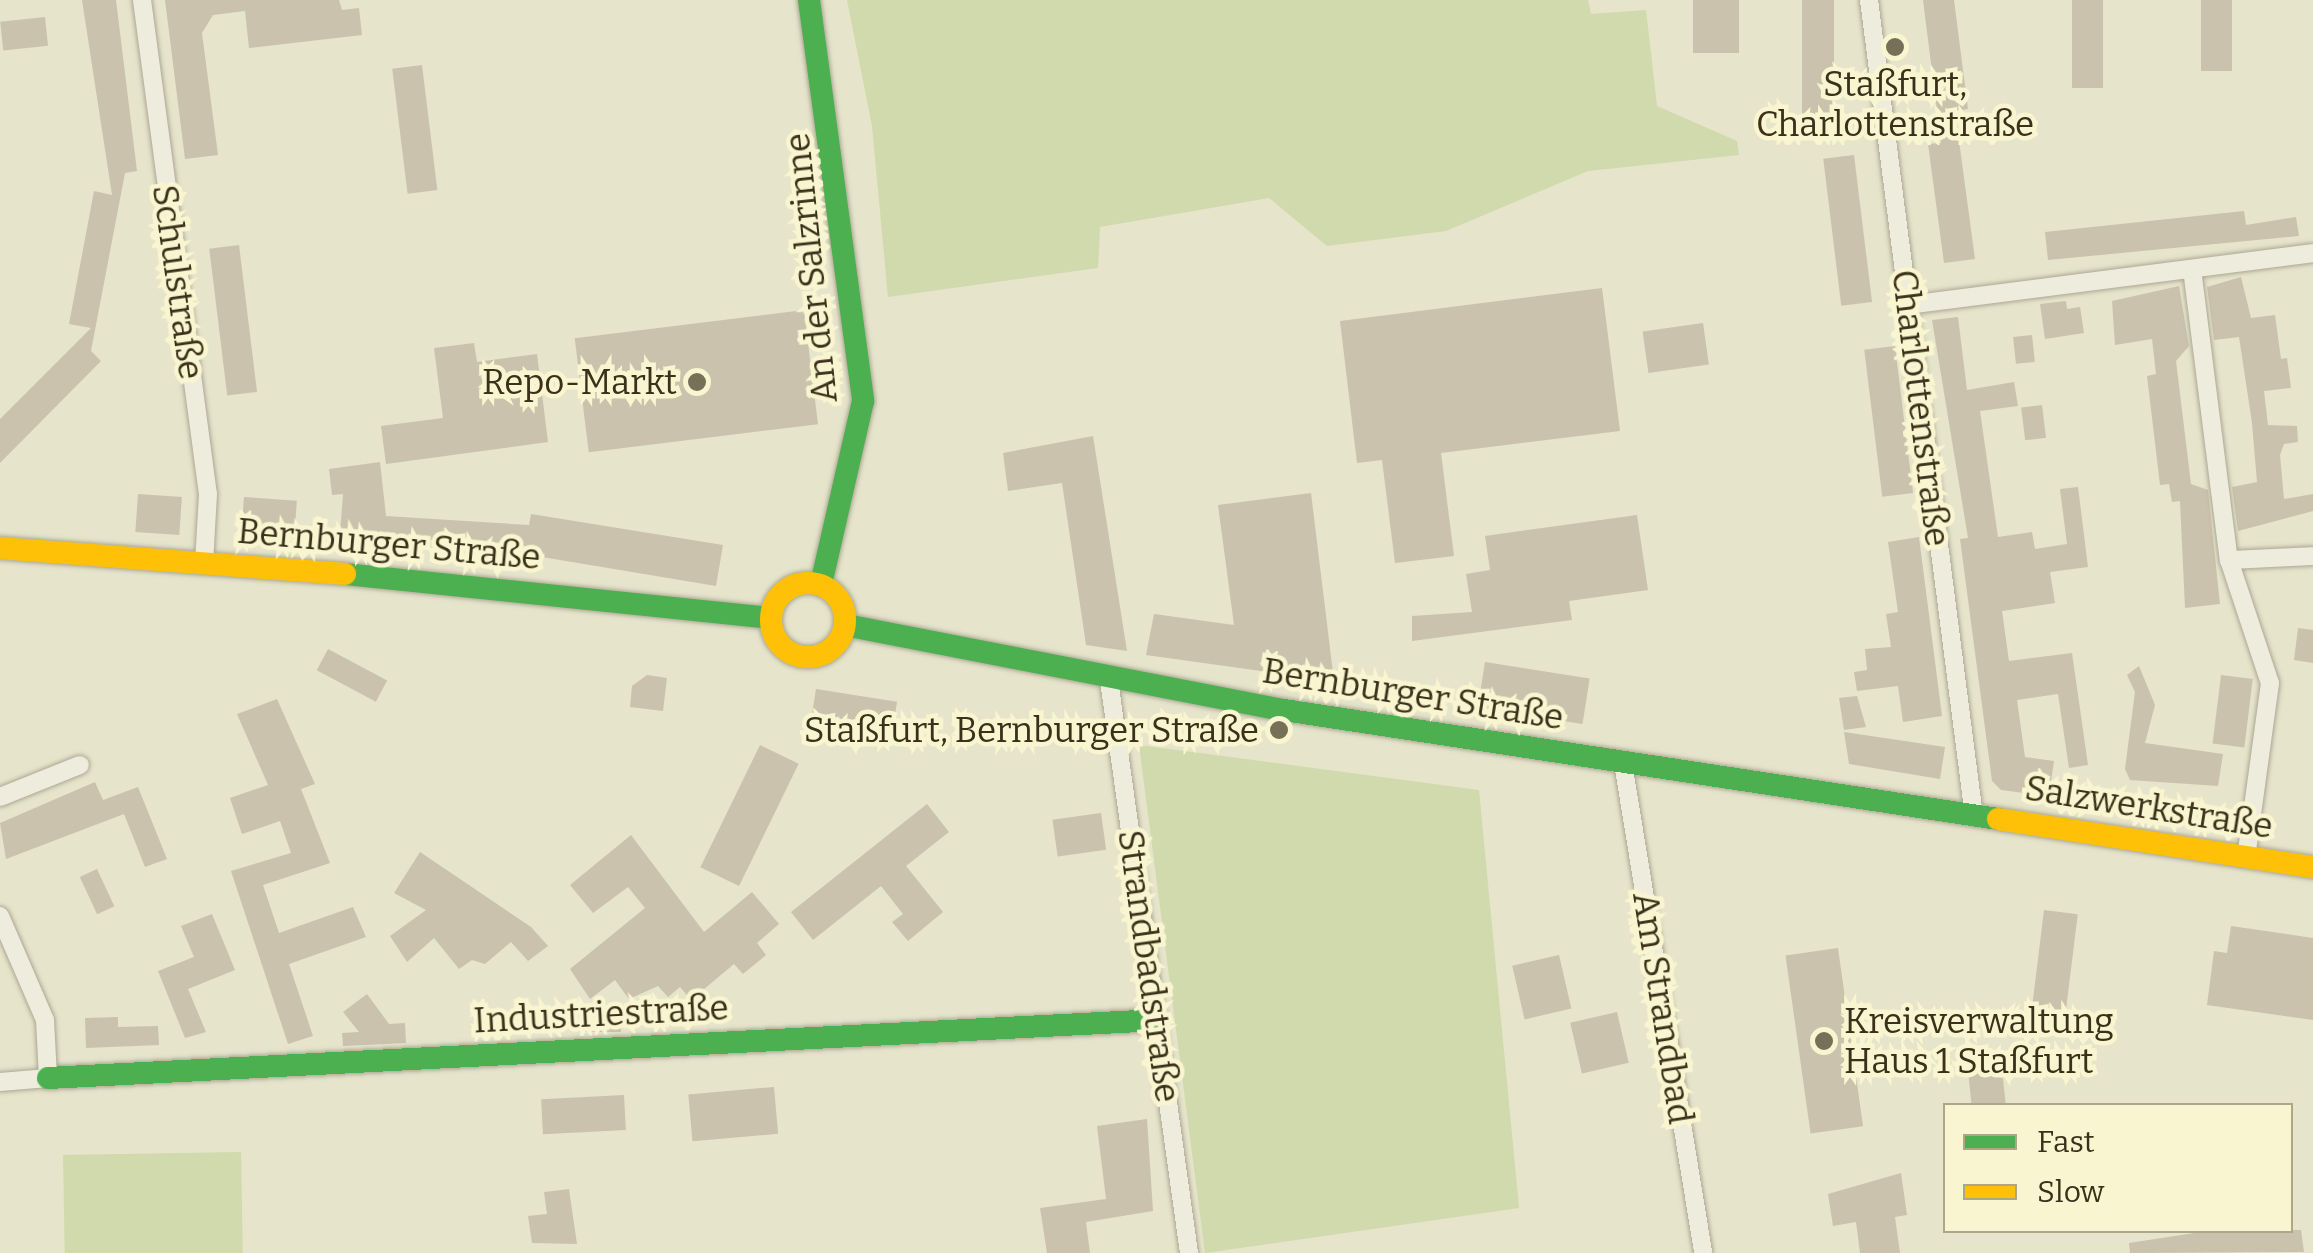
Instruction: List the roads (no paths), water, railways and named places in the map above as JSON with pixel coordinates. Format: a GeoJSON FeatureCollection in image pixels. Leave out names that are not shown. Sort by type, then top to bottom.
{"type":"FeatureCollection","features":[{"type":"Feature","properties":{"kind":"main road","name":"An der Salzrinne"},"geometry":{"type":"LineString","coordinates":[[810,0],[854,290],[863,401],[822,585]]}},
{"type":"Feature","properties":{"kind":"main road","name":"Bernburger Straße"},"geometry":{"type":"LineString","coordinates":[[0,548],[518,587],[771,618]]}},
{"type":"Feature","properties":{"kind":"main road"},"geometry":{"type":"LineString","coordinates":[[822,585],[838,596],[845,624],[825,653],[801,656],[776,638],[771,618],[788,589],[822,585]]}},
{"type":"Feature","properties":{"kind":"main road","name":"Bernburger Straße"},"geometry":{"type":"LineString","coordinates":[[845,624],[1109,680],[1974,816]]}},
{"type":"Feature","properties":{"kind":"main road","name":"Salzwerkstraße"},"geometry":{"type":"LineString","coordinates":[[1974,816],[2313,868]]}},
{"type":"Feature","properties":{"kind":"main road","name":"Industriestraße"},"geometry":{"type":"LineString","coordinates":[[48,1078],[1157,1020]]}},
{"type":"Feature","properties":{"kind":"street","name":"Schulstraße"},"geometry":{"type":"LineString","coordinates":[[142,0],[208,494],[204,564]]}},
{"type":"Feature","properties":{"kind":"street","name":"Charlottenstraße"},"geometry":{"type":"LineString","coordinates":[[1868,0],[1974,816]]}},
{"type":"Feature","properties":{"kind":"street"},"geometry":{"type":"LineString","coordinates":[[1908,305],[2313,254]]}},
{"type":"Feature","properties":{"kind":"street"},"geometry":{"type":"LineString","coordinates":[[2192,269],[2228,560],[2270,683],[2246,858]]}},
{"type":"Feature","properties":{"kind":"street"},"geometry":{"type":"LineString","coordinates":[[2228,560],[2313,556]]}},
{"type":"Feature","properties":{"kind":"street","name":"Strandbadstraße"},"geometry":{"type":"LineString","coordinates":[[1109,680],[1188,1253]]}},
{"type":"Feature","properties":{"kind":"street","name":"Am Strandbad"},"geometry":{"type":"LineString","coordinates":[[1623,763],[1703,1253]]}},
{"type":"Feature","properties":{"kind":"street"},"geometry":{"type":"LineString","coordinates":[[0,797],[80,765]]}},
{"type":"Feature","properties":{"kind":"street"},"geometry":{"type":"LineString","coordinates":[[0,916],[45,1020],[48,1078]]}},
{"type":"Feature","properties":{"kind":"street","name":"Industriestraße"},"geometry":{"type":"LineString","coordinates":[[0,1082],[48,1078]]}},
{"type":"Feature","properties":{"kind":"place","name":"Staßfurt, Charlottenstraße"},"geometry":{"type":"Point","coordinates":[1895,47]}},
{"type":"Feature","properties":{"kind":"place","name":"Repo-Markt"},"geometry":{"type":"Point","coordinates":[697,382]}},
{"type":"Feature","properties":{"kind":"place","name":"Staßfurt, Bernburger Straße"},"geometry":{"type":"Point","coordinates":[1279,730]}},
{"type":"Feature","properties":{"kind":"place","name":"Kreisverwaltung Haus 1 Staßfurt"},"geometry":{"type":"Point","coordinates":[1824,1041]}}]}
